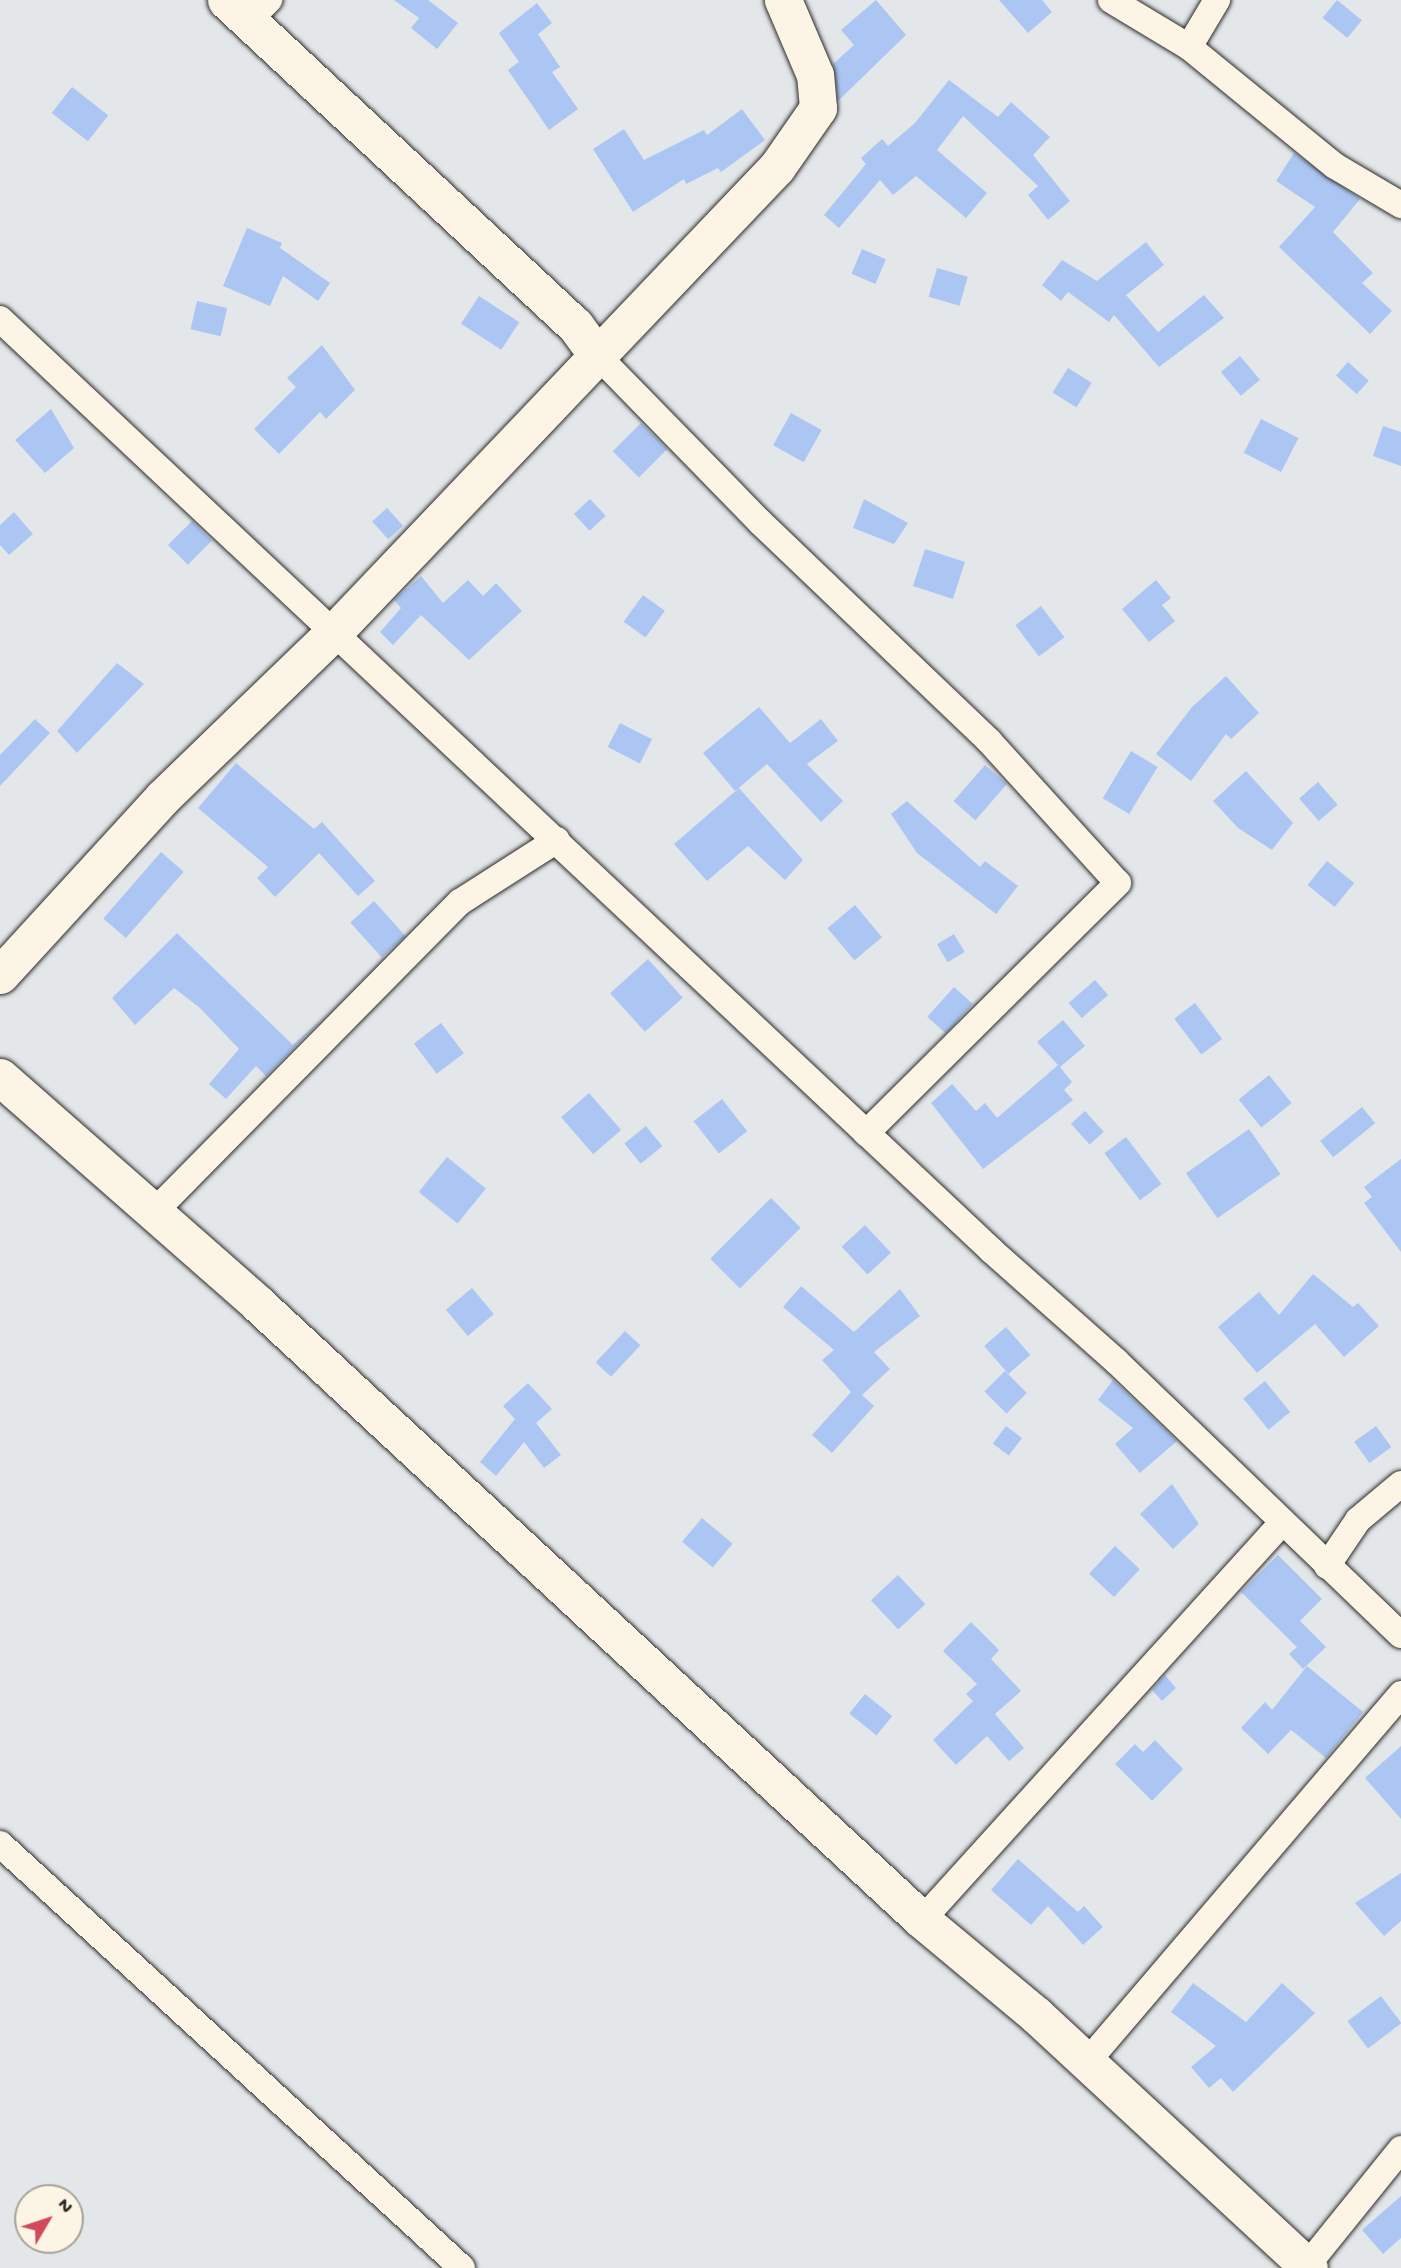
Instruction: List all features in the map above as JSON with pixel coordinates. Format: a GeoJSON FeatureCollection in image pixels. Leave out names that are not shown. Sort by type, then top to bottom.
{"type":"FeatureCollection","features":[{"type":"Feature","properties":{"kind":"street"},"geometry":{"type":"LineString","coordinates":[[0,975],[162,798],[335,631],[777,167],[818,108],[815,75],[783,0]]}},
{"type":"Feature","properties":{"kind":"street"},"geometry":{"type":"LineString","coordinates":[[1111,0],[1189,47],[1296,138],[1401,205]]}},
{"type":"Feature","properties":{"kind":"street"},"geometry":{"type":"LineString","coordinates":[[1189,47],[1217,0]]}},
{"type":"Feature","properties":{"kind":"street"},"geometry":{"type":"LineString","coordinates":[[248,7],[575,325],[597,355],[760,522],[990,742],[1118,883],[866,1133]]}},
{"type":"Feature","properties":{"kind":"street"},"geometry":{"type":"LineString","coordinates":[[0,319],[335,631],[866,1133],[1116,1361],[1281,1524],[1401,1635]]}},
{"type":"Feature","properties":{"kind":"street"},"geometry":{"type":"LineString","coordinates":[[153,1213],[460,902],[557,840]]}},
{"type":"Feature","properties":{"kind":"street"},"geometry":{"type":"LineString","coordinates":[[0,1077],[153,1213],[922,1920],[1087,2062],[1307,2267],[1401,2149]]}},
{"type":"Feature","properties":{"kind":"street"},"geometry":{"type":"LineString","coordinates":[[1327,1566],[1358,1520],[1401,1484]]}},
{"type":"Feature","properties":{"kind":"street"},"geometry":{"type":"LineString","coordinates":[[922,1920],[1281,1524]]}},
{"type":"Feature","properties":{"kind":"street"},"geometry":{"type":"LineString","coordinates":[[1087,2062],[1401,1694]]}},
{"type":"Feature","properties":{"kind":"street"},"geometry":{"type":"LineString","coordinates":[[0,1844],[462,2268]]}},
{"type":"Feature","properties":{"kind":"building"},"geometry":{"type":"Polygon","coordinates":[[[394,0],[428,0],[458,23],[437,49],[411,28],[419,18],[394,0]]]}},
{"type":"Feature","properties":{"kind":"building"},"geometry":{"type":"Polygon","coordinates":[[[876,0],[906,35],[838,101],[833,64],[854,45],[841,30],[876,0]]]}},
{"type":"Feature","properties":{"kind":"building"},"geometry":{"type":"Polygon","coordinates":[[[999,0],[1042,0],[1052,12],[1028,33],[999,0]]]}},
{"type":"Feature","properties":{"kind":"building"},"geometry":{"type":"Polygon","coordinates":[[[1337,0],[1362,20],[1347,38],[1323,18],[1337,0]]]}},
{"type":"Feature","properties":{"kind":"building"},"geometry":{"type":"Polygon","coordinates":[[[537,3],[552,23],[538,34],[560,67],[552,72],[578,109],[549,130],[508,70],[519,62],[499,33],[537,3]]]}},
{"type":"Feature","properties":{"kind":"building"},"geometry":{"type":"Polygon","coordinates":[[[949,80],[998,117],[1011,102],[1050,137],[1033,155],[1070,201],[1048,220],[1028,195],[1038,186],[963,116],[937,150],[987,193],[966,218],[916,176],[893,195],[880,180],[839,228],[824,215],[866,164],[861,158],[882,139],[888,146],[915,123],[949,80]]]}},
{"type":"Feature","properties":{"kind":"building"},"geometry":{"type":"Polygon","coordinates":[[[72,87],[108,115],[88,141],[52,113],[72,87]]]}},
{"type":"Feature","properties":{"kind":"building"},"geometry":{"type":"Polygon","coordinates":[[[742,109],[765,140],[721,172],[718,168],[686,184],[684,179],[633,212],[593,149],[624,129],[644,160],[704,130],[707,135],[742,109]]]}},
{"type":"Feature","properties":{"kind":"building"},"geometry":{"type":"Polygon","coordinates":[[[1294,153],[1360,199],[1333,232],[1373,273],[1362,283],[1392,311],[1370,334],[1279,247],[1315,207],[1276,181],[1294,153]]]}},
{"type":"Feature","properties":{"kind":"building"},"geometry":{"type":"Polygon","coordinates":[[[247,228],[282,243],[280,248],[330,283],[318,301],[283,276],[270,306],[223,286],[247,228]]]}},
{"type":"Feature","properties":{"kind":"building"},"geometry":{"type":"Polygon","coordinates":[[[1146,242],[1164,265],[1126,295],[1158,332],[1204,295],[1224,318],[1159,367],[1114,315],[1109,322],[1068,292],[1061,301],[1042,285],[1062,260],[1097,281],[1146,242]]]}},
{"type":"Feature","properties":{"kind":"building"},"geometry":{"type":"Polygon","coordinates":[[[862,249],[886,259],[875,284],[851,274],[862,249]]]}},
{"type":"Feature","properties":{"kind":"building"},"geometry":{"type":"Polygon","coordinates":[[[937,268],[968,277],[959,306],[929,297],[937,268]]]}},
{"type":"Feature","properties":{"kind":"building"},"geometry":{"type":"Polygon","coordinates":[[[479,296],[519,322],[501,350],[461,324],[479,296]]]}},
{"type":"Feature","properties":{"kind":"building"},"geometry":{"type":"Polygon","coordinates":[[[197,301],[227,308],[221,336],[190,329],[197,301]]]}},
{"type":"Feature","properties":{"kind":"building"},"geometry":{"type":"Polygon","coordinates":[[[322,345],[355,390],[326,419],[320,412],[279,454],[254,429],[296,387],[287,378],[322,345]]]}},
{"type":"Feature","properties":{"kind":"building"},"geometry":{"type":"Polygon","coordinates":[[[1240,356],[1260,380],[1241,396],[1221,372],[1240,356]]]}},
{"type":"Feature","properties":{"kind":"building"},"geometry":{"type":"Polygon","coordinates":[[[1348,362],[1369,381],[1357,394],[1336,375],[1348,362]]]}},
{"type":"Feature","properties":{"kind":"building"},"geometry":{"type":"Polygon","coordinates":[[[1068,368],[1092,383],[1076,407],[1053,393],[1068,368]]]}},
{"type":"Feature","properties":{"kind":"building"},"geometry":{"type":"Polygon","coordinates":[[[51,409],[74,448],[45,473],[15,440],[51,409]]]}},
{"type":"Feature","properties":{"kind":"building"},"geometry":{"type":"Polygon","coordinates":[[[791,413],[822,430],[804,462],[773,445],[791,413]]]}},
{"type":"Feature","properties":{"kind":"building"},"geometry":{"type":"Polygon","coordinates":[[[1261,419],[1298,438],[1281,472],[1244,453],[1261,419]]]}},
{"type":"Feature","properties":{"kind":"building"},"geometry":{"type":"Polygon","coordinates":[[[641,423],[667,449],[639,477],[613,451],[641,423]]]}},
{"type":"Feature","properties":{"kind":"building"},"geometry":{"type":"Polygon","coordinates":[[[1383,426],[1401,432],[1401,466],[1373,456],[1383,426]]]}},
{"type":"Feature","properties":{"kind":"building"},"geometry":{"type":"Polygon","coordinates":[[[590,499],[606,516],[590,531],[574,514],[590,499]]]}},
{"type":"Feature","properties":{"kind":"building"},"geometry":{"type":"Polygon","coordinates":[[[864,499],[908,523],[894,544],[853,528],[864,499]]]}},
{"type":"Feature","properties":{"kind":"building"},"geometry":{"type":"Polygon","coordinates":[[[387,508],[403,526],[388,539],[372,521],[387,508]]]}},
{"type":"Feature","properties":{"kind":"building"},"geometry":{"type":"Polygon","coordinates":[[[14,512],[33,534],[9,555],[0,545],[0,525],[14,512]]]}},
{"type":"Feature","properties":{"kind":"building"},"geometry":{"type":"Polygon","coordinates":[[[192,521],[212,541],[188,565],[168,545],[192,521]]]}},
{"type":"Feature","properties":{"kind":"building"},"geometry":{"type":"Polygon","coordinates":[[[925,549],[965,562],[953,599],[913,586],[925,549]]]}},
{"type":"Feature","properties":{"kind":"building"},"geometry":{"type":"Polygon","coordinates":[[[421,576],[443,603],[468,580],[483,596],[496,583],[522,611],[469,660],[421,615],[393,645],[380,632],[401,608],[394,600],[421,576]]]}},
{"type":"Feature","properties":{"kind":"building"},"geometry":{"type":"Polygon","coordinates":[[[1156,580],[1171,598],[1162,605],[1175,621],[1149,642],[1122,609],[1156,580]]]}},
{"type":"Feature","properties":{"kind":"building"},"geometry":{"type":"Polygon","coordinates":[[[643,595],[665,611],[645,638],[624,622],[643,595]]]}},
{"type":"Feature","properties":{"kind":"building"},"geometry":{"type":"Polygon","coordinates":[[[1041,606],[1064,637],[1039,656],[1015,625],[1041,606]]]}},
{"type":"Feature","properties":{"kind":"building"},"geometry":{"type":"Polygon","coordinates":[[[117,663],[144,684],[77,753],[57,731],[117,663]]]}},
{"type":"Feature","properties":{"kind":"building"},"geometry":{"type":"Polygon","coordinates":[[[1226,676],[1259,713],[1231,739],[1226,734],[1191,781],[1156,754],[1192,707],[1226,676]]]}},
{"type":"Feature","properties":{"kind":"building"},"geometry":{"type":"Polygon","coordinates":[[[759,707],[790,743],[821,719],[838,741],[807,764],[843,801],[821,822],[767,764],[735,791],[703,753],[759,707]]]}},
{"type":"Feature","properties":{"kind":"building"},"geometry":{"type":"Polygon","coordinates":[[[35,719],[50,733],[0,786],[0,755],[35,719]]]}},
{"type":"Feature","properties":{"kind":"building"},"geometry":{"type":"Polygon","coordinates":[[[620,723],[652,739],[640,763],[608,747],[620,723]]]}},
{"type":"Feature","properties":{"kind":"building"},"geometry":{"type":"Polygon","coordinates":[[[1131,751],[1158,767],[1129,814],[1103,798],[1131,751]]]}},
{"type":"Feature","properties":{"kind":"building"},"geometry":{"type":"Polygon","coordinates":[[[236,763],[314,829],[322,822],[375,881],[358,896],[319,853],[275,897],[257,878],[268,867],[198,808],[236,763]]]}},
{"type":"Feature","properties":{"kind":"building"},"geometry":{"type":"Polygon","coordinates":[[[985,765],[1007,784],[975,820],[954,801],[985,765]]]}},
{"type":"Feature","properties":{"kind":"building"},"geometry":{"type":"Polygon","coordinates":[[[1246,771],[1293,823],[1272,850],[1238,828],[1213,801],[1246,771]]]}},
{"type":"Feature","properties":{"kind":"building"},"geometry":{"type":"Polygon","coordinates":[[[1318,782],[1338,805],[1319,821],[1299,798],[1318,782]]]}},
{"type":"Feature","properties":{"kind":"building"},"geometry":{"type":"Polygon","coordinates":[[[739,788],[803,860],[785,880],[748,846],[707,881],[674,844],[739,788]]]}},
{"type":"Feature","properties":{"kind":"building"},"geometry":{"type":"Polygon","coordinates":[[[907,801],[980,867],[985,861],[1018,886],[996,914],[917,853],[891,814],[907,801]]]}},
{"type":"Feature","properties":{"kind":"building"},"geometry":{"type":"Polygon","coordinates":[[[161,852],[184,872],[126,938],[103,918],[161,852]]]}},
{"type":"Feature","properties":{"kind":"building"},"geometry":{"type":"Polygon","coordinates":[[[1327,861],[1354,883],[1335,907],[1307,885],[1327,861]]]}},
{"type":"Feature","properties":{"kind":"building"},"geometry":{"type":"Polygon","coordinates":[[[374,901],[405,936],[382,957],[350,922],[374,901]]]}},
{"type":"Feature","properties":{"kind":"building"},"geometry":{"type":"Polygon","coordinates":[[[855,905],[882,937],[854,960],[827,928],[855,905]]]}},
{"type":"Feature","properties":{"kind":"building"},"geometry":{"type":"Polygon","coordinates":[[[177,933],[293,1045],[327,1014],[266,1076],[256,1066],[226,1099],[209,1084],[239,1049],[200,1008],[174,988],[135,1025],[112,998],[177,933]]]}},
{"type":"Feature","properties":{"kind":"building"},"geometry":{"type":"Polygon","coordinates":[[[954,934],[965,952],[948,962],[937,944],[954,934]]]}},
{"type":"Feature","properties":{"kind":"building"},"geometry":{"type":"Polygon","coordinates":[[[648,959],[683,998],[645,1032],[610,993],[648,959]]]}},
{"type":"Feature","properties":{"kind":"building"},"geometry":{"type":"Polygon","coordinates":[[[1095,980],[1108,995],[1082,1018],[1069,1003],[1095,980]]]}},
{"type":"Feature","properties":{"kind":"building"},"geometry":{"type":"Polygon","coordinates":[[[954,987],[973,1004],[946,1033],[927,1017],[954,987]]]}},
{"type":"Feature","properties":{"kind":"building"},"geometry":{"type":"Polygon","coordinates":[[[1195,1003],[1222,1039],[1201,1055],[1174,1019],[1195,1003]]]}},
{"type":"Feature","properties":{"kind":"building"},"geometry":{"type":"Polygon","coordinates":[[[1063,1020],[1085,1046],[1060,1067],[1072,1082],[1064,1090],[1073,1100],[983,1169],[931,1103],[952,1084],[976,1111],[985,1103],[997,1118],[1058,1065],[1037,1042],[1063,1020]]]}},
{"type":"Feature","properties":{"kind":"building"},"geometry":{"type":"Polygon","coordinates":[[[441,1023],[464,1053],[437,1074],[414,1043],[441,1023]]]}},
{"type":"Feature","properties":{"kind":"building"},"geometry":{"type":"Polygon","coordinates":[[[1269,1075],[1292,1103],[1261,1128],[1239,1100],[1269,1075]]]}},
{"type":"Feature","properties":{"kind":"building"},"geometry":{"type":"Polygon","coordinates":[[[589,1093],[621,1130],[593,1154],[561,1117],[589,1093]]]}},
{"type":"Feature","properties":{"kind":"building"},"geometry":{"type":"Polygon","coordinates":[[[722,1099],[747,1131],[719,1153],[694,1121],[722,1099]]]}},
{"type":"Feature","properties":{"kind":"building"},"geometry":{"type":"Polygon","coordinates":[[[1362,1107],[1375,1123],[1333,1157],[1320,1141],[1362,1107]]]}},
{"type":"Feature","properties":{"kind":"building"},"geometry":{"type":"Polygon","coordinates":[[[1085,1111],[1104,1132],[1090,1145],[1071,1124],[1085,1111]]]}},
{"type":"Feature","properties":{"kind":"building"},"geometry":{"type":"Polygon","coordinates":[[[646,1126],[662,1146],[641,1164],[624,1144],[646,1126]]]}},
{"type":"Feature","properties":{"kind":"building"},"geometry":{"type":"Polygon","coordinates":[[[1249,1129],[1281,1174],[1217,1218],[1186,1173],[1249,1129]]]}},
{"type":"Feature","properties":{"kind":"building"},"geometry":{"type":"Polygon","coordinates":[[[1126,1137],[1162,1184],[1140,1200],[1104,1153],[1126,1137]]]}},
{"type":"Feature","properties":{"kind":"building"},"geometry":{"type":"Polygon","coordinates":[[[447,1157],[486,1188],[458,1223],[419,1192],[447,1157]]]}},
{"type":"Feature","properties":{"kind":"building"},"geometry":{"type":"Polygon","coordinates":[[[1401,1159],[1401,1252],[1364,1203],[1372,1197],[1364,1187],[1401,1159]]]}},
{"type":"Feature","properties":{"kind":"building"},"geometry":{"type":"Polygon","coordinates":[[[771,1198],[801,1228],[740,1289],[710,1259],[771,1198]]]}},
{"type":"Feature","properties":{"kind":"building"},"geometry":{"type":"Polygon","coordinates":[[[865,1225],[891,1253],[868,1275],[842,1247],[865,1225]]]}},
{"type":"Feature","properties":{"kind":"building"},"geometry":{"type":"Polygon","coordinates":[[[1313,1274],[1353,1307],[1358,1303],[1379,1326],[1344,1357],[1315,1324],[1257,1373],[1218,1327],[1259,1292],[1279,1315],[1313,1274]]]}},
{"type":"Feature","properties":{"kind":"building"},"geometry":{"type":"Polygon","coordinates":[[[801,1286],[854,1332],[900,1289],[920,1316],[874,1352],[890,1369],[862,1395],[874,1406],[832,1453],[812,1435],[851,1392],[822,1360],[834,1350],[783,1307],[801,1286]]]}},
{"type":"Feature","properties":{"kind":"building"},"geometry":{"type":"Polygon","coordinates":[[[472,1288],[494,1314],[468,1336],[446,1310],[472,1288]]]}},
{"type":"Feature","properties":{"kind":"building"},"geometry":{"type":"Polygon","coordinates":[[[1006,1327],[1030,1355],[1008,1374],[984,1346],[1006,1327]]]}},
{"type":"Feature","properties":{"kind":"building"},"geometry":{"type":"Polygon","coordinates":[[[625,1331],[640,1345],[611,1377],[596,1362],[625,1331]]]}},
{"type":"Feature","properties":{"kind":"building"},"geometry":{"type":"Polygon","coordinates":[[[1005,1371],[1027,1393],[1006,1413],[984,1392],[1005,1371]]]}},
{"type":"Feature","properties":{"kind":"building"},"geometry":{"type":"Polygon","coordinates":[[[1113,1380],[1177,1441],[1140,1473],[1115,1444],[1133,1428],[1098,1400],[1113,1380]]]}},
{"type":"Feature","properties":{"kind":"building"},"geometry":{"type":"Polygon","coordinates":[[[1265,1381],[1290,1412],[1268,1430],[1243,1399],[1265,1381]]]}},
{"type":"Feature","properties":{"kind":"building"},"geometry":{"type":"Polygon","coordinates":[[[528,1383],[552,1409],[536,1423],[561,1455],[544,1468],[524,1442],[496,1476],[480,1462],[515,1419],[503,1406],[528,1383]]]}},
{"type":"Feature","properties":{"kind":"building"},"geometry":{"type":"Polygon","coordinates":[[[1006,1426],[1022,1438],[1009,1456],[993,1444],[1006,1426]]]}},
{"type":"Feature","properties":{"kind":"building"},"geometry":{"type":"Polygon","coordinates":[[[1376,1426],[1391,1447],[1369,1463],[1354,1442],[1376,1426]]]}},
{"type":"Feature","properties":{"kind":"building"},"geometry":{"type":"Polygon","coordinates":[[[1172,1484],[1199,1524],[1173,1549],[1140,1514],[1172,1484]]]}},
{"type":"Feature","properties":{"kind":"building"},"geometry":{"type":"Polygon","coordinates":[[[702,1518],[733,1544],[713,1567],[682,1542],[702,1518]]]}},
{"type":"Feature","properties":{"kind":"building"},"geometry":{"type":"Polygon","coordinates":[[[1115,1546],[1140,1569],[1114,1597],[1089,1574],[1115,1546]]]}},
{"type":"Feature","properties":{"kind":"building"},"geometry":{"type":"Polygon","coordinates":[[[1278,1555],[1322,1599],[1300,1621],[1326,1647],[1303,1669],[1289,1654],[1297,1647],[1241,1592],[1278,1555]]]}},
{"type":"Feature","properties":{"kind":"building"},"geometry":{"type":"Polygon","coordinates":[[[898,1575],[925,1604],[898,1629],[871,1600],[898,1575]]]}},
{"type":"Feature","properties":{"kind":"building"},"geometry":{"type":"Polygon","coordinates":[[[971,1622],[999,1650],[991,1659],[1021,1691],[995,1714],[1024,1748],[1009,1761],[987,1736],[956,1765],[933,1740],[973,1701],[966,1694],[977,1684],[943,1651],[971,1622]]]}},
{"type":"Feature","properties":{"kind":"building"},"geometry":{"type":"Polygon","coordinates":[[[1307,1666],[1363,1712],[1326,1758],[1291,1730],[1268,1754],[1241,1728],[1265,1702],[1272,1710],[1307,1666]]]}},
{"type":"Feature","properties":{"kind":"building"},"geometry":{"type":"Polygon","coordinates":[[[1165,1675],[1176,1688],[1162,1701],[1152,1690],[1165,1675]]]}},
{"type":"Feature","properties":{"kind":"building"},"geometry":{"type":"Polygon","coordinates":[[[865,1694],[892,1716],[876,1735],[849,1713],[865,1694]]]}},
{"type":"Feature","properties":{"kind":"building"},"geometry":{"type":"Polygon","coordinates":[[[1155,1740],[1183,1769],[1152,1801],[1115,1764],[1135,1744],[1143,1752],[1155,1740]]]}},
{"type":"Feature","properties":{"kind":"building"},"geometry":{"type":"Polygon","coordinates":[[[1401,1746],[1401,1819],[1365,1778],[1401,1746]]]}},
{"type":"Feature","properties":{"kind":"building"},"geometry":{"type":"Polygon","coordinates":[[[1018,1859],[1078,1912],[1084,1906],[1103,1927],[1083,1945],[1048,1906],[1031,1925],[991,1890],[1018,1859]]]}},
{"type":"Feature","properties":{"kind":"building"},"geometry":{"type":"Polygon","coordinates":[[[1401,1873],[1401,1921],[1384,1936],[1355,1903],[1401,1873]]]}},
{"type":"Feature","properties":{"kind":"building"},"geometry":{"type":"Polygon","coordinates":[[[1193,1983],[1246,2022],[1282,1983],[1315,2013],[1233,2092],[1221,2078],[1209,2088],[1191,2067],[1216,2046],[1171,2012],[1193,1983]]]}},
{"type":"Feature","properties":{"kind":"building"},"geometry":{"type":"Polygon","coordinates":[[[1381,1996],[1401,2024],[1368,2048],[1347,2021],[1381,1996]]]}},
{"type":"Feature","properties":{"kind":"building"},"geometry":{"type":"Polygon","coordinates":[[[1401,2196],[1401,2238],[1383,2254],[1362,2230],[1401,2196]]]}}]}
